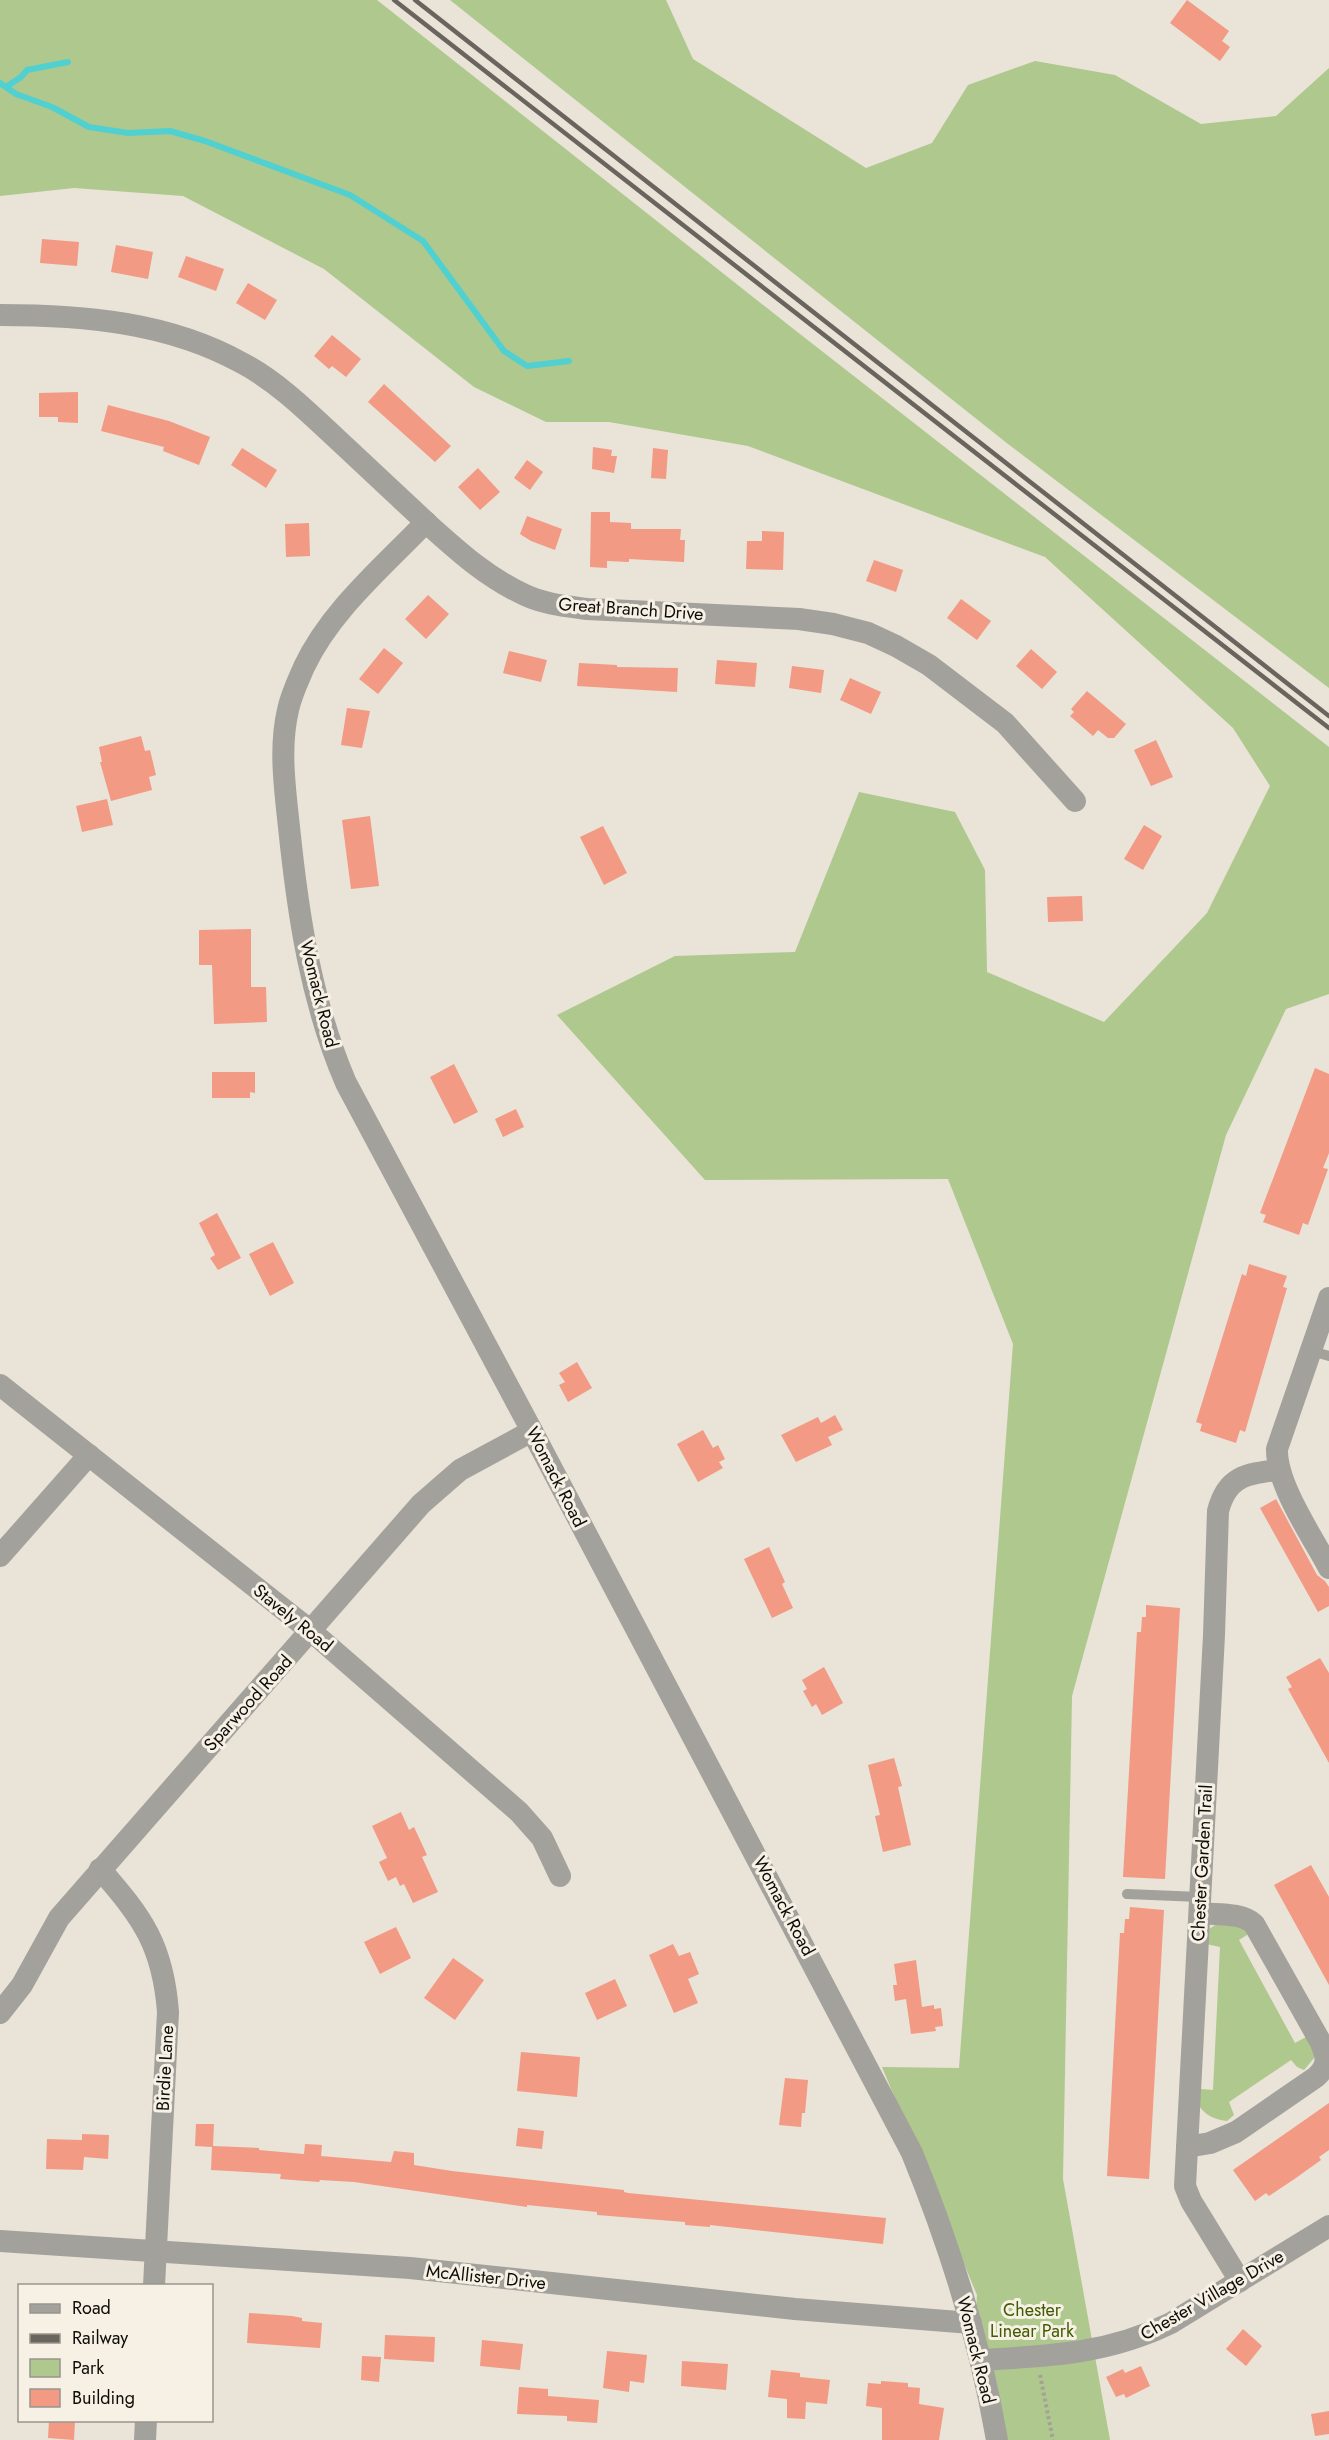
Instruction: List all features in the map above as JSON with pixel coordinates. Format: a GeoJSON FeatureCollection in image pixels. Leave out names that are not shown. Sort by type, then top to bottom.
{"type":"FeatureCollection","features":[{"type":"Feature","properties":{"kind":"street","name":"Great Branch Drive"},"geometry":{"type":"LineString","coordinates":[[0,315],[56,315],[110,320],[204,345],[243,363],[279,387],[300,405],[467,559],[499,582],[527,596],[556,605],[587,609],[799,619],[833,624],[868,633],[929,665],[1005,723],[1075,801]]}},
{"type":"Feature","properties":{"kind":"street","name":"Womack Road"},"geometry":{"type":"LineString","coordinates":[[426,522],[338,615],[318,641],[294,689],[288,711],[284,766],[296,888],[322,1023],[342,1073],[862,2054],[912,2153],[939,2219],[971,2324],[981,2360],[997,2440]]}},
{"type":"Feature","properties":{"kind":"street"},"geometry":{"type":"LineString","coordinates":[[1329,1298],[1320,1354],[1277,1449],[1278,1470],[1329,1568]]}},
{"type":"Feature","properties":{"kind":"street","name":"Stavely Road"},"geometry":{"type":"LineString","coordinates":[[0,1385],[311,1631],[519,1812],[542,1838],[560,1876]]}},
{"type":"Feature","properties":{"kind":"street","name":"Sparwood Road"},"geometry":{"type":"LineString","coordinates":[[0,2013],[22,1985],[59,1918],[421,1504],[460,1470],[532,1431]]}},
{"type":"Feature","properties":{"kind":"street"},"geometry":{"type":"LineString","coordinates":[[0,1556],[89,1455]]}},
{"type":"Feature","properties":{"kind":"street","name":"Chester Garden Trail"},"geometry":{"type":"LineString","coordinates":[[1240,2281],[1191,2201],[1185,2186],[1214,1635],[1218,1511],[1222,1496],[1233,1483],[1257,1472],[1278,1470]]}},
{"type":"Feature","properties":{"kind":"street","name":"Birdie Lane"},"geometry":{"type":"LineString","coordinates":[[100,1869],[132,1905],[143,1922],[160,1962],[166,1986],[168,2012],[154,2284]]}},
{"type":"Feature","properties":{"kind":"street"},"geometry":{"type":"LineString","coordinates":[[1187,2146],[1210,2143],[1236,2132],[1316,2077],[1324,2070],[1326,2061],[1320,2041],[1254,1924],[1248,1918],[1200,1905]]}},
{"type":"Feature","properties":{"kind":"street","name":"Chester Village Drive"},"geometry":{"type":"LineString","coordinates":[[981,2360],[1035,2357],[1100,2349],[1139,2338],[1171,2323],[1329,2226]]}},
{"type":"Feature","properties":{"kind":"street","name":"McAllister Drive"},"geometry":{"type":"LineString","coordinates":[[0,2241],[410,2268],[795,2309],[971,2324]]}},
{"type":"Feature","properties":{"kind":"street"},"geometry":{"type":"LineString","coordinates":[[145,2440],[146,2422]]}},
{"type":"Feature","properties":{"kind":"lane"},"geometry":{"type":"LineString","coordinates":[[1127,1894],[1200,1905]]}},
{"type":"Feature","properties":{"kind":"path"},"geometry":{"type":"LineString","coordinates":[[1035,2357],[1053,2440]]}},
{"type":"Feature","properties":{"kind":"green space","name":"Chester Linear Park"},"geometry":{"type":"Polygon","coordinates":[[[0,0],[377,0],[1329,747],[1329,994],[1286,1009],[1226,1135],[1072,1696],[1063,2179],[1110,2440],[998,2440],[975,2324],[977,2295],[882,2067],[959,2068],[1013,1344],[948,1179],[705,1180],[557,1015],[675,956],[795,952],[859,792],[955,812],[985,870],[987,972],[1104,1022],[1207,913],[1270,786],[1233,728],[1045,557],[748,446],[609,422],[546,422],[474,387],[324,269],[183,196],[74,188],[0,196],[0,0]]]}},
{"type":"Feature","properties":{"kind":"green space"},"geometry":{"type":"Polygon","coordinates":[[[450,0],[666,0],[693,59],[866,168],[932,143],[968,85],[1035,61],[1115,75],[1201,124],[1276,116],[1329,68],[1329,688],[1008,444],[450,0]]]}},
{"type":"Feature","properties":{"kind":"green space"},"geometry":{"type":"Polygon","coordinates":[[[1232,1920],[1250,1933],[1239,1940],[1295,2043],[1306,2037],[1314,2047],[1314,2058],[1304,2070],[1297,2067],[1291,2060],[1229,2102],[1234,2115],[1227,2121],[1209,2116],[1197,2103],[1201,2089],[1213,2090],[1220,1947],[1206,1944],[1209,1929],[1220,1922],[1232,1920]]]}},
{"type":"Feature","properties":{"kind":"building"},"geometry":{"type":"Polygon","coordinates":[[[1187,0],[1229,31],[1222,41],[1230,47],[1220,61],[1170,23],[1187,0]]]}},
{"type":"Feature","properties":{"kind":"building"},"geometry":{"type":"Polygon","coordinates":[[[42,239],[79,242],[77,266],[40,263],[42,239]]]}},
{"type":"Feature","properties":{"kind":"building"},"geometry":{"type":"Polygon","coordinates":[[[116,245],[153,252],[148,279],[111,272],[116,245]]]}},
{"type":"Feature","properties":{"kind":"building"},"geometry":{"type":"Polygon","coordinates":[[[186,256],[224,269],[216,291],[178,277],[186,256]]]}},
{"type":"Feature","properties":{"kind":"building"},"geometry":{"type":"Polygon","coordinates":[[[248,283],[277,300],[265,320],[236,303],[248,283]]]}},
{"type":"Feature","properties":{"kind":"building"},"geometry":{"type":"Polygon","coordinates":[[[332,335],[361,359],[346,377],[332,366],[329,369],[314,356],[332,335]]]}},
{"type":"Feature","properties":{"kind":"building"},"geometry":{"type":"Polygon","coordinates":[[[384,384],[451,446],[435,462],[368,402],[384,384]]]}},
{"type":"Feature","properties":{"kind":"building"},"geometry":{"type":"Polygon","coordinates":[[[78,392],[78,423],[58,422],[58,417],[39,417],[39,393],[78,392]]]}},
{"type":"Feature","properties":{"kind":"building"},"geometry":{"type":"Polygon","coordinates":[[[108,405],[169,421],[210,437],[199,465],[163,451],[164,447],[101,431],[108,405]]]}},
{"type":"Feature","properties":{"kind":"building"},"geometry":{"type":"Polygon","coordinates":[[[593,447],[612,450],[611,456],[617,456],[614,473],[592,469],[593,447]]]}},
{"type":"Feature","properties":{"kind":"building"},"geometry":{"type":"Polygon","coordinates":[[[242,448],[277,470],[266,488],[231,465],[242,448]]]}},
{"type":"Feature","properties":{"kind":"building"},"geometry":{"type":"Polygon","coordinates":[[[653,448],[668,450],[666,479],[651,478],[653,448]]]}},
{"type":"Feature","properties":{"kind":"building"},"geometry":{"type":"Polygon","coordinates":[[[527,460],[543,472],[530,490],[514,478],[527,460]]]}},
{"type":"Feature","properties":{"kind":"building"},"geometry":{"type":"Polygon","coordinates":[[[478,468],[500,492],[480,510],[458,487],[478,468]]]}},
{"type":"Feature","properties":{"kind":"building"},"geometry":{"type":"Polygon","coordinates":[[[591,512],[610,512],[610,522],[631,523],[631,529],[681,529],[680,540],[685,540],[684,562],[629,559],[629,562],[607,561],[607,568],[590,567],[591,512]]]}},
{"type":"Feature","properties":{"kind":"building"},"geometry":{"type":"Polygon","coordinates":[[[527,516],[562,529],[555,550],[520,534],[527,516]]]}},
{"type":"Feature","properties":{"kind":"building"},"geometry":{"type":"Polygon","coordinates":[[[309,523],[310,556],[286,557],[285,524],[309,523]]]}},
{"type":"Feature","properties":{"kind":"building"},"geometry":{"type":"Polygon","coordinates":[[[762,531],[784,532],[783,570],[746,569],[747,541],[762,541],[762,531]]]}},
{"type":"Feature","properties":{"kind":"building"},"geometry":{"type":"Polygon","coordinates":[[[874,560],[903,570],[896,592],[866,581],[874,560]]]}},
{"type":"Feature","properties":{"kind":"building"},"geometry":{"type":"Polygon","coordinates":[[[428,595],[449,614],[426,639],[405,619],[428,595]]]}},
{"type":"Feature","properties":{"kind":"building"},"geometry":{"type":"Polygon","coordinates":[[[961,599],[991,621],[977,640],[947,618],[961,599]]]}},
{"type":"Feature","properties":{"kind":"building"},"geometry":{"type":"Polygon","coordinates":[[[384,648],[403,663],[378,694],[359,679],[384,648]]]}},
{"type":"Feature","properties":{"kind":"building"},"geometry":{"type":"Polygon","coordinates":[[[1031,649],[1057,672],[1042,689],[1016,666],[1031,649]]]}},
{"type":"Feature","properties":{"kind":"building"},"geometry":{"type":"Polygon","coordinates":[[[509,651],[547,660],[541,682],[503,673],[509,651]]]}},
{"type":"Feature","properties":{"kind":"building"},"geometry":{"type":"Polygon","coordinates":[[[717,660],[757,663],[755,687],[715,684],[717,660]]]}},
{"type":"Feature","properties":{"kind":"building"},"geometry":{"type":"Polygon","coordinates":[[[579,663],[617,665],[617,667],[678,668],[677,692],[577,686],[579,663]]]}},
{"type":"Feature","properties":{"kind":"building"},"geometry":{"type":"Polygon","coordinates":[[[792,666],[824,670],[821,693],[789,688],[792,666]]]}},
{"type":"Feature","properties":{"kind":"building"},"geometry":{"type":"Polygon","coordinates":[[[850,678],[881,692],[871,714],[840,700],[850,678]]]}},
{"type":"Feature","properties":{"kind":"building"},"geometry":{"type":"Polygon","coordinates":[[[1087,691],[1126,724],[1114,738],[1108,738],[1098,730],[1093,736],[1070,716],[1074,712],[1071,709],[1087,691]]]}},
{"type":"Feature","properties":{"kind":"building"},"geometry":{"type":"Polygon","coordinates":[[[347,708],[370,711],[362,748],[341,745],[347,708]]]}},
{"type":"Feature","properties":{"kind":"building"},"geometry":{"type":"Polygon","coordinates":[[[141,736],[145,751],[150,750],[156,775],[149,777],[152,790],[111,801],[100,762],[102,762],[99,747],[141,736]]]}},
{"type":"Feature","properties":{"kind":"building"},"geometry":{"type":"Polygon","coordinates":[[[1156,740],[1173,777],[1151,786],[1134,750],[1156,740]]]}},
{"type":"Feature","properties":{"kind":"building"},"geometry":{"type":"Polygon","coordinates":[[[107,799],[113,825],[82,832],[76,806],[107,799]]]}},
{"type":"Feature","properties":{"kind":"building"},"geometry":{"type":"Polygon","coordinates":[[[370,816],[379,886],[351,889],[342,820],[370,816]]]}},
{"type":"Feature","properties":{"kind":"building"},"geometry":{"type":"Polygon","coordinates":[[[1144,825],[1162,836],[1143,870],[1124,859],[1144,825]]]}},
{"type":"Feature","properties":{"kind":"building"},"geometry":{"type":"Polygon","coordinates":[[[603,826],[627,873],[604,885],[580,837],[603,826]]]}},
{"type":"Feature","properties":{"kind":"building"},"geometry":{"type":"Polygon","coordinates":[[[1082,896],[1083,921],[1048,922],[1047,897],[1082,896]]]}},
{"type":"Feature","properties":{"kind":"building"},"geometry":{"type":"Polygon","coordinates":[[[251,929],[251,987],[266,987],[267,1022],[214,1024],[212,965],[199,965],[199,930],[251,929]]]}},
{"type":"Feature","properties":{"kind":"building"},"geometry":{"type":"Polygon","coordinates":[[[454,1064],[478,1112],[454,1124],[430,1077],[454,1064]]]}},
{"type":"Feature","properties":{"kind":"building"},"geometry":{"type":"Polygon","coordinates":[[[1315,1068],[1329,1074],[1329,1153],[1323,1168],[1328,1169],[1308,1225],[1303,1223],[1299,1235],[1263,1222],[1266,1215],[1260,1213],[1315,1068]]]}},
{"type":"Feature","properties":{"kind":"building"},"geometry":{"type":"Polygon","coordinates":[[[212,1072],[255,1072],[255,1093],[250,1092],[250,1098],[212,1098],[212,1072]]]}},
{"type":"Feature","properties":{"kind":"building"},"geometry":{"type":"Polygon","coordinates":[[[516,1109],[524,1127],[503,1137],[495,1119],[516,1109]]]}},
{"type":"Feature","properties":{"kind":"building"},"geometry":{"type":"Polygon","coordinates":[[[217,1213],[241,1258],[218,1270],[210,1258],[215,1255],[199,1223],[217,1213]]]}},
{"type":"Feature","properties":{"kind":"building"},"geometry":{"type":"Polygon","coordinates":[[[273,1242],[294,1283],[270,1296],[249,1254],[273,1242]]]}},
{"type":"Feature","properties":{"kind":"building"},"geometry":{"type":"Polygon","coordinates":[[[1249,1264],[1287,1276],[1283,1287],[1287,1288],[1245,1432],[1240,1430],[1236,1443],[1200,1431],[1202,1424],[1196,1422],[1242,1274],[1246,1276],[1249,1264]]]}},
{"type":"Feature","properties":{"kind":"building"},"geometry":{"type":"Polygon","coordinates":[[[577,1362],[592,1388],[568,1402],[559,1385],[565,1382],[559,1373],[577,1362]]]}},
{"type":"Feature","properties":{"kind":"building"},"geometry":{"type":"Polygon","coordinates":[[[835,1415],[843,1430],[828,1437],[832,1445],[796,1462],[781,1435],[818,1417],[821,1423],[835,1415]]]}},
{"type":"Feature","properties":{"kind":"building"},"geometry":{"type":"Polygon","coordinates":[[[703,1430],[713,1448],[718,1445],[725,1459],[719,1462],[723,1468],[698,1482],[677,1444],[703,1430]]]}},
{"type":"Feature","properties":{"kind":"building"},"geometry":{"type":"Polygon","coordinates":[[[1276,1499],[1317,1575],[1329,1587],[1329,1606],[1318,1612],[1260,1508],[1276,1499]]]}},
{"type":"Feature","properties":{"kind":"building"},"geometry":{"type":"Polygon","coordinates":[[[769,1547],[785,1582],[782,1584],[793,1608],[772,1618],[744,1559],[769,1547]]]}},
{"type":"Feature","properties":{"kind":"building"},"geometry":{"type":"Polygon","coordinates":[[[1146,1605],[1180,1608],[1165,1879],[1123,1877],[1137,1632],[1141,1632],[1142,1617],[1146,1617],[1146,1605]]]}},
{"type":"Feature","properties":{"kind":"building"},"geometry":{"type":"Polygon","coordinates":[[[1320,1658],[1329,1673],[1329,1763],[1288,1689],[1292,1687],[1286,1677],[1320,1658]]]}},
{"type":"Feature","properties":{"kind":"building"},"geometry":{"type":"Polygon","coordinates":[[[824,1667],[843,1703],[822,1715],[816,1704],[812,1707],[803,1691],[807,1689],[802,1680],[824,1667]]]}},
{"type":"Feature","properties":{"kind":"building"},"geometry":{"type":"Polygon","coordinates":[[[894,1758],[902,1786],[898,1787],[911,1845],[883,1852],[875,1816],[880,1815],[868,1765],[894,1758]]]}},
{"type":"Feature","properties":{"kind":"building"},"geometry":{"type":"Polygon","coordinates":[[[401,1812],[409,1830],[414,1827],[427,1855],[422,1857],[438,1892],[413,1903],[404,1884],[400,1886],[396,1877],[388,1881],[379,1862],[387,1858],[372,1826],[401,1812]]]}},
{"type":"Feature","properties":{"kind":"building"},"geometry":{"type":"Polygon","coordinates":[[[1311,1865],[1329,1897],[1329,1985],[1274,1885],[1311,1865]]]}},
{"type":"Feature","properties":{"kind":"building"},"geometry":{"type":"Polygon","coordinates":[[[1130,1907],[1164,1910],[1149,2179],[1107,2176],[1120,1933],[1124,1933],[1125,1919],[1129,1919],[1130,1907]]]}},
{"type":"Feature","properties":{"kind":"building"},"geometry":{"type":"Polygon","coordinates":[[[396,1927],[411,1958],[380,1974],[364,1942],[396,1927]]]}},
{"type":"Feature","properties":{"kind":"building"},"geometry":{"type":"Polygon","coordinates":[[[673,1944],[679,1956],[690,1952],[699,1974],[688,1979],[698,2003],[674,2013],[649,1955],[673,1944]]]}},
{"type":"Feature","properties":{"kind":"building"},"geometry":{"type":"Polygon","coordinates":[[[453,1958],[484,1980],[455,2020],[424,1998],[453,1958]]]}},
{"type":"Feature","properties":{"kind":"building"},"geometry":{"type":"Polygon","coordinates":[[[916,1960],[922,2007],[934,2005],[934,2009],[941,2008],[943,2026],[935,2027],[936,2031],[911,2034],[906,1999],[895,2001],[893,1985],[897,1985],[894,1964],[916,1960]]]}},
{"type":"Feature","properties":{"kind":"building"},"geometry":{"type":"Polygon","coordinates":[[[615,1979],[627,2006],[597,2020],[585,1993],[615,1979]]]}},
{"type":"Feature","properties":{"kind":"building"},"geometry":{"type":"Polygon","coordinates":[[[521,2052],[580,2057],[577,2097],[517,2091],[521,2052]]]}},
{"type":"Feature","properties":{"kind":"building"},"geometry":{"type":"Polygon","coordinates":[[[785,2078],[808,2080],[805,2113],[802,2113],[801,2127],[779,2125],[785,2078]]]}},
{"type":"Feature","properties":{"kind":"building"},"geometry":{"type":"Polygon","coordinates":[[[1329,2103],[1329,2150],[1319,2157],[1321,2160],[1293,2180],[1269,2196],[1266,2193],[1255,2201],[1233,2170],[1329,2103]]]}},
{"type":"Feature","properties":{"kind":"building"},"geometry":{"type":"Polygon","coordinates":[[[196,2124],[214,2124],[213,2146],[259,2148],[259,2150],[304,2154],[305,2144],[322,2145],[321,2156],[391,2162],[394,2151],[414,2153],[414,2165],[452,2171],[624,2190],[628,2193],[886,2218],[883,2244],[710,2225],[710,2227],[685,2225],[685,2222],[597,2215],[597,2212],[527,2205],[527,2207],[354,2182],[280,2179],[281,2174],[211,2170],[212,2147],[195,2146],[196,2124]]]}},
{"type":"Feature","properties":{"kind":"building"},"geometry":{"type":"Polygon","coordinates":[[[518,2128],[544,2131],[542,2149],[516,2146],[518,2128]]]}},
{"type":"Feature","properties":{"kind":"building"},"geometry":{"type":"Polygon","coordinates":[[[82,2134],[109,2135],[108,2159],[84,2157],[83,2170],[46,2169],[47,2139],[82,2140],[82,2134]]]}},
{"type":"Feature","properties":{"kind":"building"},"geometry":{"type":"Polygon","coordinates":[[[249,2313],[292,2316],[302,2318],[302,2321],[322,2323],[320,2348],[247,2343],[249,2313]]]}},
{"type":"Feature","properties":{"kind":"building"},"geometry":{"type":"Polygon","coordinates":[[[1243,2329],[1262,2346],[1246,2366],[1226,2349],[1243,2329]]]}},
{"type":"Feature","properties":{"kind":"building"},"geometry":{"type":"Polygon","coordinates":[[[385,2335],[435,2337],[434,2362],[384,2359],[385,2335]]]}},
{"type":"Feature","properties":{"kind":"building"},"geometry":{"type":"Polygon","coordinates":[[[482,2340],[523,2344],[520,2370],[480,2366],[482,2340]]]}},
{"type":"Feature","properties":{"kind":"building"},"geometry":{"type":"Polygon","coordinates":[[[607,2351],[647,2355],[644,2383],[630,2381],[629,2392],[603,2388],[607,2351]]]}},
{"type":"Feature","properties":{"kind":"building"},"geometry":{"type":"Polygon","coordinates":[[[362,2356],[381,2357],[379,2382],[361,2380],[362,2356]]]}},
{"type":"Feature","properties":{"kind":"building"},"geometry":{"type":"Polygon","coordinates":[[[682,2361],[728,2364],[726,2390],[681,2386],[682,2361]]]}},
{"type":"Feature","properties":{"kind":"building"},"geometry":{"type":"Polygon","coordinates":[[[1141,2366],[1150,2386],[1126,2398],[1124,2394],[1116,2397],[1106,2377],[1123,2369],[1125,2373],[1141,2366]]]}},
{"type":"Feature","properties":{"kind":"building"},"geometry":{"type":"Polygon","coordinates":[[[771,2370],[800,2373],[800,2377],[830,2380],[827,2404],[806,2402],[805,2419],[787,2418],[787,2399],[768,2397],[771,2370]]]}},
{"type":"Feature","properties":{"kind":"building"},"geometry":{"type":"Polygon","coordinates":[[[881,2381],[908,2383],[908,2387],[920,2388],[919,2404],[944,2408],[939,2440],[882,2440],[882,2408],[866,2406],[868,2383],[881,2384],[881,2381]]]}},
{"type":"Feature","properties":{"kind":"building"},"geometry":{"type":"Polygon","coordinates":[[[519,2387],[548,2389],[548,2396],[599,2400],[597,2423],[567,2421],[567,2416],[517,2414],[519,2387]]]}},
{"type":"Feature","properties":{"kind":"building"},"geometry":{"type":"Polygon","coordinates":[[[1329,2411],[1329,2434],[1315,2436],[1311,2414],[1329,2411]]]}},
{"type":"Feature","properties":{"kind":"building"},"geometry":{"type":"Polygon","coordinates":[[[49,2422],[75,2422],[74,2440],[48,2438],[49,2422]]]}},
{"type":"Feature","properties":{"kind":"waterway"},"geometry":{"type":"LineString","coordinates":[[6,87],[27,70],[68,62]]}},
{"type":"Feature","properties":{"kind":"waterway"},"geometry":{"type":"LineString","coordinates":[[0,83],[16,94],[52,107],[89,127],[128,133],[170,131],[205,141],[350,195],[423,241],[504,351],[527,366],[569,361]]}},
{"type":"Feature","properties":{"kind":"railway"},"geometry":{"type":"LineString","coordinates":[[394,0],[1329,728]]}},
{"type":"Feature","properties":{"kind":"railway"},"geometry":{"type":"LineString","coordinates":[[415,0],[1329,716]]}}]}
